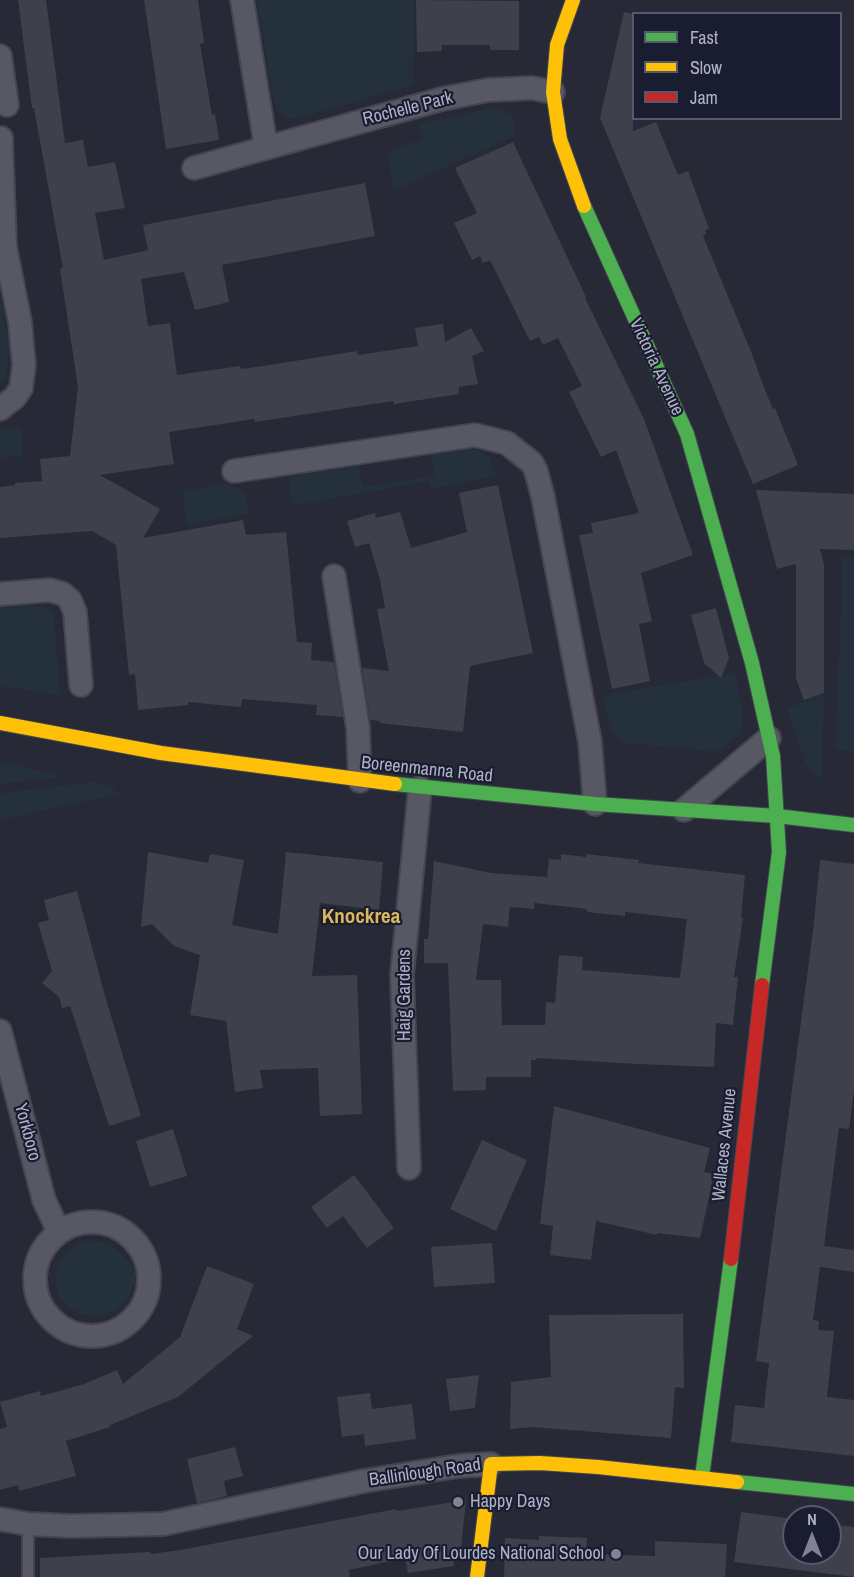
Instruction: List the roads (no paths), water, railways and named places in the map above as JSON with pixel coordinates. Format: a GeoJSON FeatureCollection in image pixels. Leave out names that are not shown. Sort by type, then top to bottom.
{"type":"FeatureCollection","features":[{"type":"Feature","properties":{"kind":"street"},"geometry":{"type":"LineString","coordinates":[[242,0],[266,147]]}},
{"type":"Feature","properties":{"kind":"street","name":"Victoria Avenue"},"geometry":{"type":"LineString","coordinates":[[573,0],[557,45],[553,92],[560,139],[573,177],[632,316],[687,434],[736,601],[769,738],[773,756],[777,816]]}},
{"type":"Feature","properties":{"kind":"street"},"geometry":{"type":"LineString","coordinates":[[0,56],[7,105]]}},
{"type":"Feature","properties":{"kind":"street","name":"Rochelle Park"},"geometry":{"type":"LineString","coordinates":[[194,168],[368,118],[477,92],[532,88],[553,92]]}},
{"type":"Feature","properties":{"kind":"street"},"geometry":{"type":"LineString","coordinates":[[0,409],[15,397],[21,388],[24,365],[21,324],[3,248],[2,138]]}},
{"type":"Feature","properties":{"kind":"street"},"geometry":{"type":"LineString","coordinates":[[234,471],[475,435],[507,443],[532,463],[543,497],[590,742],[595,804]]}},
{"type":"Feature","properties":{"kind":"street"},"geometry":{"type":"LineString","coordinates":[[334,576],[358,728],[360,781]]}},
{"type":"Feature","properties":{"kind":"street"},"geometry":{"type":"LineString","coordinates":[[0,594],[50,590],[63,594],[70,600],[75,612],[81,685]]}},
{"type":"Feature","properties":{"kind":"street","name":"Boreenmanna Road"},"geometry":{"type":"LineString","coordinates":[[0,723],[161,753],[360,781],[595,804],[777,816],[854,825]]}},
{"type":"Feature","properties":{"kind":"street"},"geometry":{"type":"LineString","coordinates":[[684,810],[769,738]]}},
{"type":"Feature","properties":{"kind":"street","name":"Haig Gardens"},"geometry":{"type":"LineString","coordinates":[[409,1168],[402,975],[420,788]]}},
{"type":"Feature","properties":{"kind":"street","name":"Wallaces Avenue"},"geometry":{"type":"LineString","coordinates":[[702,1477],[732,1248],[754,1046],[774,901],[779,852],[777,816]]}},
{"type":"Feature","properties":{"kind":"street","name":"Yorkboro"},"geometry":{"type":"LineString","coordinates":[[0,1031],[44,1200],[58,1232]]}},
{"type":"Feature","properties":{"kind":"street"},"geometry":{"type":"LineString","coordinates":[[95,1222],[114,1226],[130,1235],[142,1250],[149,1268],[148,1292],[144,1305],[134,1319],[117,1331],[99,1337],[80,1336],[60,1327],[47,1316],[38,1300],[34,1281],[36,1262],[45,1245],[58,1232],[76,1224],[95,1222]]}},
{"type":"Feature","properties":{"kind":"street","name":"Ballinlough Road"},"geometry":{"type":"LineString","coordinates":[[0,1519],[28,1524],[71,1526],[163,1524],[374,1479],[458,1466],[491,1464],[540,1463],[702,1477],[854,1494]]}},
{"type":"Feature","properties":{"kind":"street"},"geometry":{"type":"LineString","coordinates":[[477,1577],[491,1464]]}},
{"type":"Feature","properties":{"kind":"lane"},"geometry":{"type":"LineString","coordinates":[[28,1524],[28,1577]]}},
{"type":"Feature","properties":{"kind":"place","name":"Happy Days"},"geometry":{"type":"Point","coordinates":[458,1502]}},
{"type":"Feature","properties":{"kind":"place","name":"Our Lady Of Lourdes National School"},"geometry":{"type":"Point","coordinates":[616,1554]}},
{"type":"Feature","properties":{"kind":"district","name":"Knockrea"},"geometry":{"type":"Point","coordinates":[361,917]}}]}
